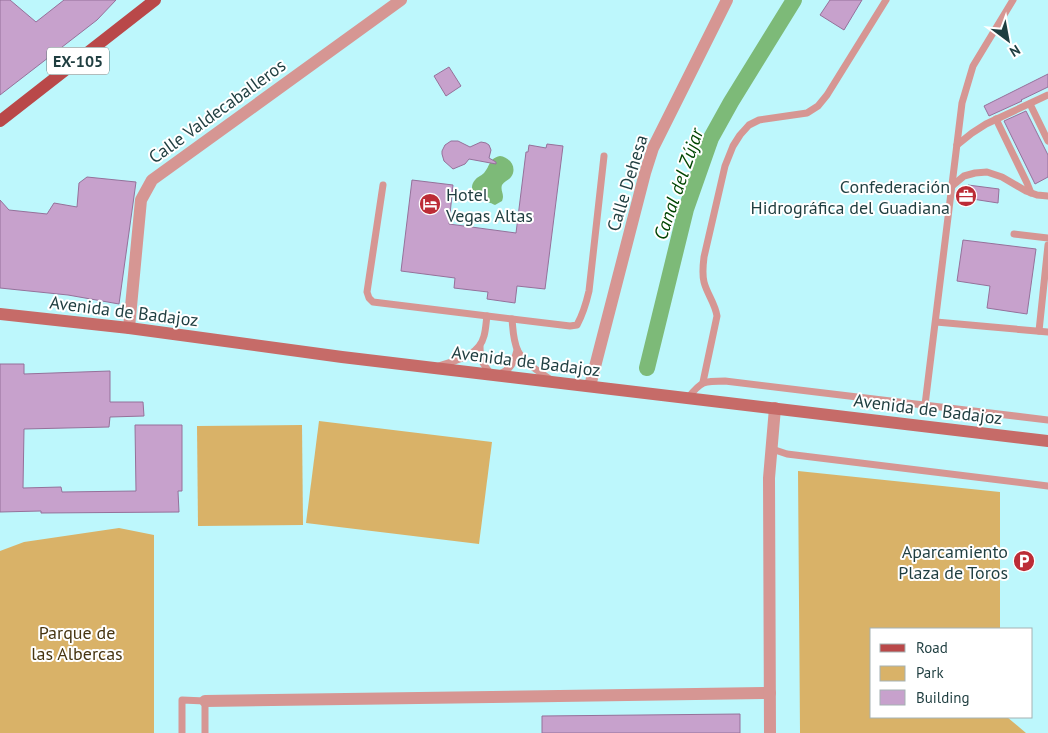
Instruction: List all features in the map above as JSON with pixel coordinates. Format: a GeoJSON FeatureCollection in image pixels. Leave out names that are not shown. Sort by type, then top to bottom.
{"type":"FeatureCollection","features":[{"type":"Feature","properties":{"kind":"main road","name":"EX-105"},"geometry":{"type":"LineString","coordinates":[[0,122],[155,0]]}},
{"type":"Feature","properties":{"kind":"main road","name":"Avenida de Badajoz"},"geometry":{"type":"LineString","coordinates":[[0,314],[129,328],[342,357],[1048,441]]}},
{"type":"Feature","properties":{"kind":"street","name":"Calle Valdecaballeros"},"geometry":{"type":"LineString","coordinates":[[129,328],[141,200],[152,180],[401,0]]}},
{"type":"Feature","properties":{"kind":"street","name":"Calle Dehesa"},"geometry":{"type":"LineString","coordinates":[[590,386],[645,172],[654,148],[727,0]]}},
{"type":"Feature","properties":{"kind":"street"},"geometry":{"type":"LineString","coordinates":[[770,733],[770,478],[775,408]]}},
{"type":"Feature","properties":{"kind":"street"},"geometry":{"type":"LineString","coordinates":[[205,701],[770,693]]}},
{"type":"Feature","properties":{"kind":"lane"},"geometry":{"type":"LineString","coordinates":[[704,382],[717,316],[716,308],[704,282],[704,257],[725,166],[733,146],[749,125],[759,120],[807,112],[818,106],[827,96],[886,0]]}},
{"type":"Feature","properties":{"kind":"lane"},"geometry":{"type":"LineString","coordinates":[[926,405],[962,103],[973,66],[1013,0]]}},
{"type":"Feature","properties":{"kind":"lane"},"geometry":{"type":"LineString","coordinates":[[957,145],[986,124],[1048,95]]}},
{"type":"Feature","properties":{"kind":"lane"},"geometry":{"type":"LineString","coordinates":[[1030,104],[1048,141]]}},
{"type":"Feature","properties":{"kind":"lane"},"geometry":{"type":"LineString","coordinates":[[996,120],[1031,193]]}},
{"type":"Feature","properties":{"kind":"lane"},"geometry":{"type":"LineString","coordinates":[[383,185],[367,292],[373,302],[570,326],[576,325],[586,307],[604,156]]}},
{"type":"Feature","properties":{"kind":"lane"},"geometry":{"type":"LineString","coordinates":[[952,186],[964,176],[987,172],[1002,177],[1031,193],[1048,196]]}},
{"type":"Feature","properties":{"kind":"lane"},"geometry":{"type":"LineString","coordinates":[[1014,234],[1048,238]]}},
{"type":"Feature","properties":{"kind":"lane"},"geometry":{"type":"LineString","coordinates":[[1040,331],[1048,245]]}},
{"type":"Feature","properties":{"kind":"lane"},"geometry":{"type":"LineString","coordinates":[[487,316],[484,337],[480,346],[480,357],[482,363],[494,375],[505,372],[515,362],[517,350],[512,319]]}},
{"type":"Feature","properties":{"kind":"lane"},"geometry":{"type":"LineString","coordinates":[[936,322],[1048,332]]}},
{"type":"Feature","properties":{"kind":"lane"},"geometry":{"type":"LineString","coordinates":[[434,368],[461,359],[480,346]]}},
{"type":"Feature","properties":{"kind":"lane"},"geometry":{"type":"LineString","coordinates":[[517,350],[524,359],[553,382]]}},
{"type":"Feature","properties":{"kind":"lane"},"geometry":{"type":"LineString","coordinates":[[688,398],[704,382],[725,380],[1048,420]]}},
{"type":"Feature","properties":{"kind":"lane"},"geometry":{"type":"LineString","coordinates":[[772,449],[787,454],[1048,486]]}},
{"type":"Feature","properties":{"kind":"lane"},"geometry":{"type":"LineString","coordinates":[[182,733],[182,700],[205,701],[204,733]]}},
{"type":"Feature","properties":{"kind":"green space"},"geometry":{"type":"Polygon","coordinates":[[[319,421],[492,442],[479,544],[306,523],[319,421]]]}},
{"type":"Feature","properties":{"kind":"green space"},"geometry":{"type":"Polygon","coordinates":[[[302,425],[303,525],[198,526],[197,426],[302,425]]]}},
{"type":"Feature","properties":{"kind":"green space"},"geometry":{"type":"Polygon","coordinates":[[[798,471],[1000,492],[1000,628],[870,628],[870,718],[1008,718],[1026,733],[800,733],[798,471]]]}},
{"type":"Feature","properties":{"kind":"green space","name":"Parque de las Albercas"},"geometry":{"type":"Polygon","coordinates":[[[119,528],[154,535],[154,733],[0,733],[0,551],[24,542],[119,528]]]}},
{"type":"Feature","properties":{"kind":"shaded area"},"geometry":{"type":"Polygon","coordinates":[[[500,156],[512,163],[514,170],[511,177],[502,185],[502,201],[495,205],[477,198],[474,195],[472,186],[492,161],[500,156]]]}},
{"type":"Feature","properties":{"kind":"building"},"geometry":{"type":"Polygon","coordinates":[[[0,0],[10,0],[36,22],[64,0],[116,0],[97,20],[0,95],[0,0]]]}},
{"type":"Feature","properties":{"kind":"building"},"geometry":{"type":"Polygon","coordinates":[[[830,0],[862,0],[844,30],[820,15],[830,0]]]}},
{"type":"Feature","properties":{"kind":"building"},"geometry":{"type":"Polygon","coordinates":[[[449,67],[461,86],[446,96],[434,76],[449,67]]]}},
{"type":"Feature","properties":{"kind":"building"},"geometry":{"type":"Polygon","coordinates":[[[1048,74],[1048,87],[989,116],[984,106],[1048,74]]]}},
{"type":"Feature","properties":{"kind":"building"},"geometry":{"type":"Polygon","coordinates":[[[1026,111],[1048,155],[1048,177],[1035,184],[1004,121],[1026,111]]]}},
{"type":"Feature","properties":{"kind":"building"},"geometry":{"type":"Polygon","coordinates":[[[451,141],[458,141],[470,147],[481,142],[486,143],[491,150],[489,158],[496,162],[496,164],[469,159],[465,164],[453,169],[444,161],[442,154],[445,145],[451,141]]]}},
{"type":"Feature","properties":{"kind":"building","name":"Hotel Vegas Altas"},"geometry":{"type":"Polygon","coordinates":[[[547,144],[563,146],[545,289],[517,286],[515,303],[487,299],[488,292],[454,288],[455,278],[401,271],[412,180],[453,185],[449,224],[516,233],[526,152],[528,152],[529,145],[546,148],[547,144]]]}},
{"type":"Feature","properties":{"kind":"building"},"geometry":{"type":"Polygon","coordinates":[[[87,177],[136,182],[119,304],[68,295],[0,288],[0,200],[9,210],[47,214],[54,203],[77,207],[79,183],[87,177]]]}},
{"type":"Feature","properties":{"kind":"building"},"geometry":{"type":"Polygon","coordinates":[[[968,185],[999,189],[998,203],[966,198],[968,185]]]}},
{"type":"Feature","properties":{"kind":"building"},"geometry":{"type":"Polygon","coordinates":[[[963,240],[1036,249],[1027,314],[987,308],[990,286],[957,281],[963,240]]]}},
{"type":"Feature","properties":{"kind":"building"},"geometry":{"type":"Polygon","coordinates":[[[0,364],[24,364],[24,374],[110,371],[110,402],[143,402],[144,416],[110,417],[109,427],[24,429],[23,488],[61,487],[62,492],[136,491],[135,425],[182,425],[182,491],[178,491],[179,512],[0,512],[0,364]]]}},
{"type":"Feature","properties":{"kind":"building"},"geometry":{"type":"Polygon","coordinates":[[[740,714],[740,733],[542,733],[542,716],[740,714]]]}},
{"type":"Feature","properties":{"kind":"waterway","name":"Canal del Zújar"},"geometry":{"type":"LineString","coordinates":[[647,368],[686,209],[711,138],[794,0]]}},
{"type":"Feature","properties":{"kind":"place","name":"Confederación Hidrográfica del Guadiana"},"geometry":{"type":"Point","coordinates":[966,196]}},
{"type":"Feature","properties":{"kind":"place","name":"Hotel Vegas Altas"},"geometry":{"type":"Point","coordinates":[430,204]}},
{"type":"Feature","properties":{"kind":"place","name":"Aparcamiento Plaza de Toros"},"geometry":{"type":"Point","coordinates":[1024,561]}}]}
